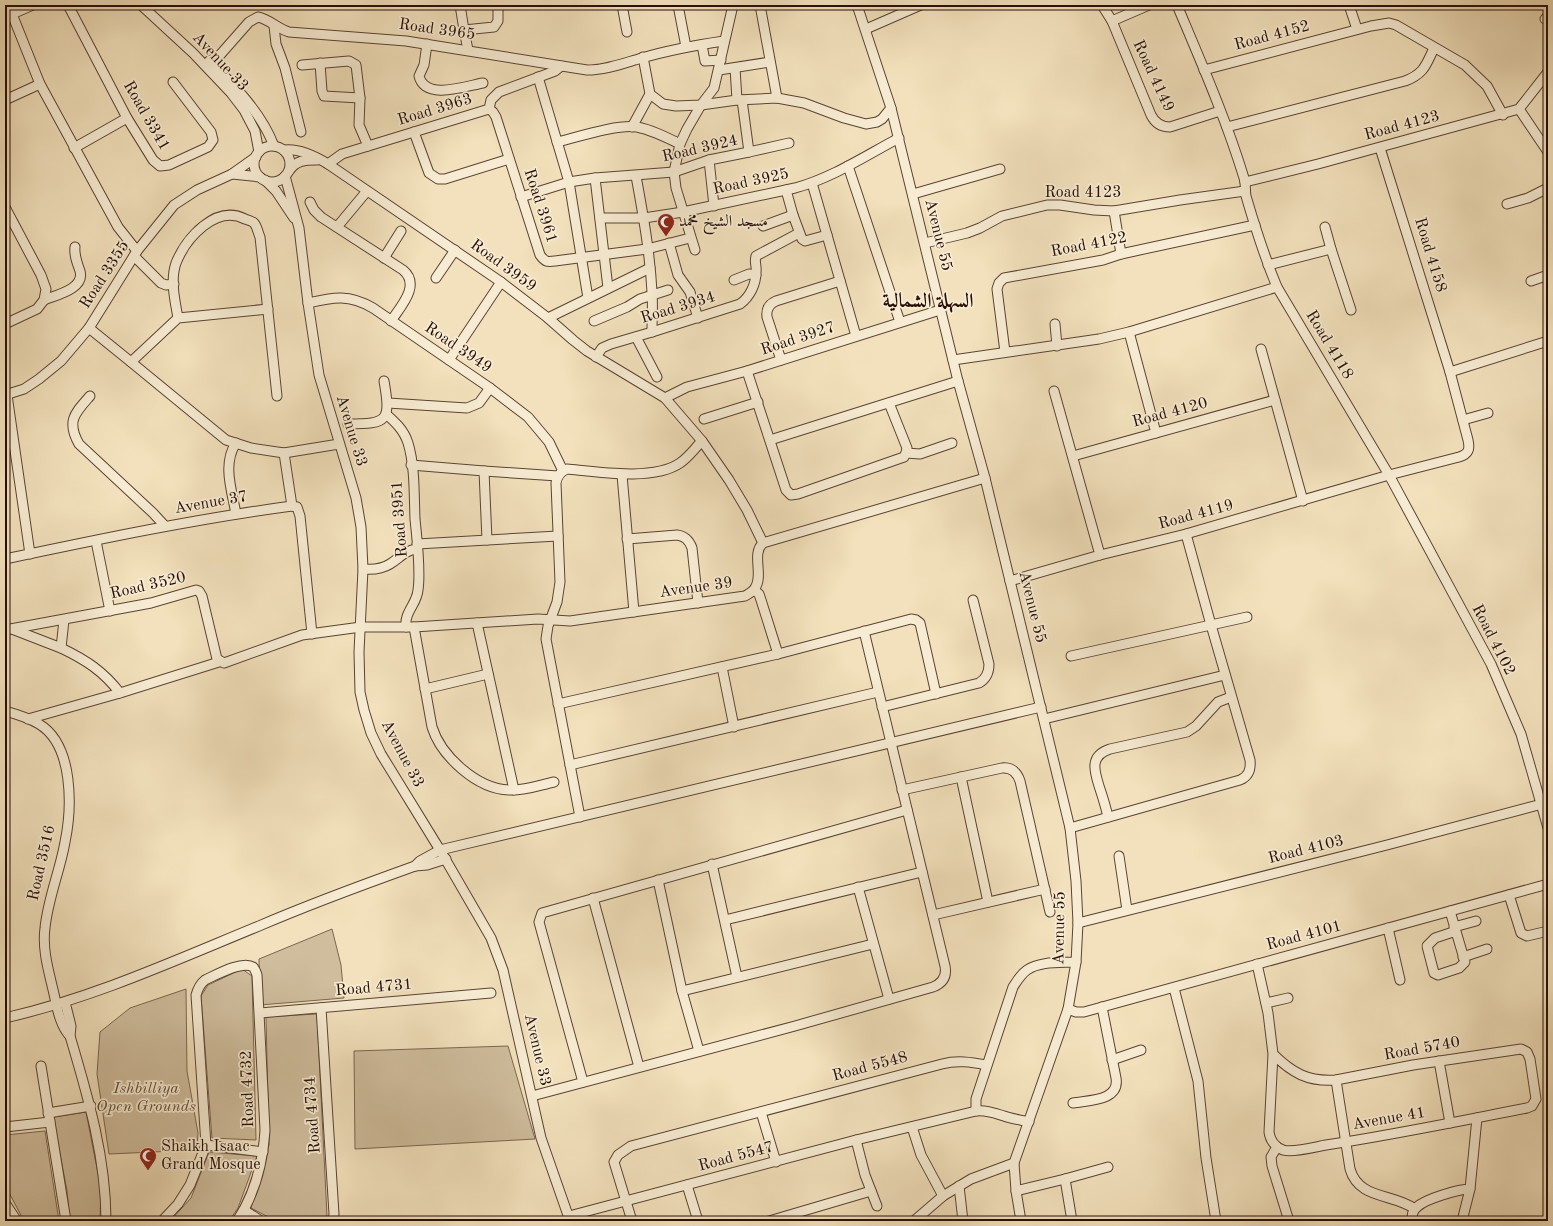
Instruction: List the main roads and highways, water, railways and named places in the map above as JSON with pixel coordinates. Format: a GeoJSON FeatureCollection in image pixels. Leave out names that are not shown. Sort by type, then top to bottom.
{"type":"FeatureCollection","features":[{"type":"Feature","properties":{"kind":"place","name":"مسجد الشيخ محمد"},"geometry":{"type":"Point","coordinates":[666,237]}},
{"type":"Feature","properties":{"kind":"place","name":"Shaikh Isaac Grand Mosque"},"geometry":{"type":"Point","coordinates":[148,1171]}},
{"type":"Feature","properties":{"kind":"district","name":"السهلة الشمالية"},"geometry":{"type":"Point","coordinates":[928,302]}},
{"type":"Feature","properties":{"kind":"park label","name":"Ishbilliya Open Grounds"},"geometry":{"type":"Point","coordinates":[146,1098]}}]}
